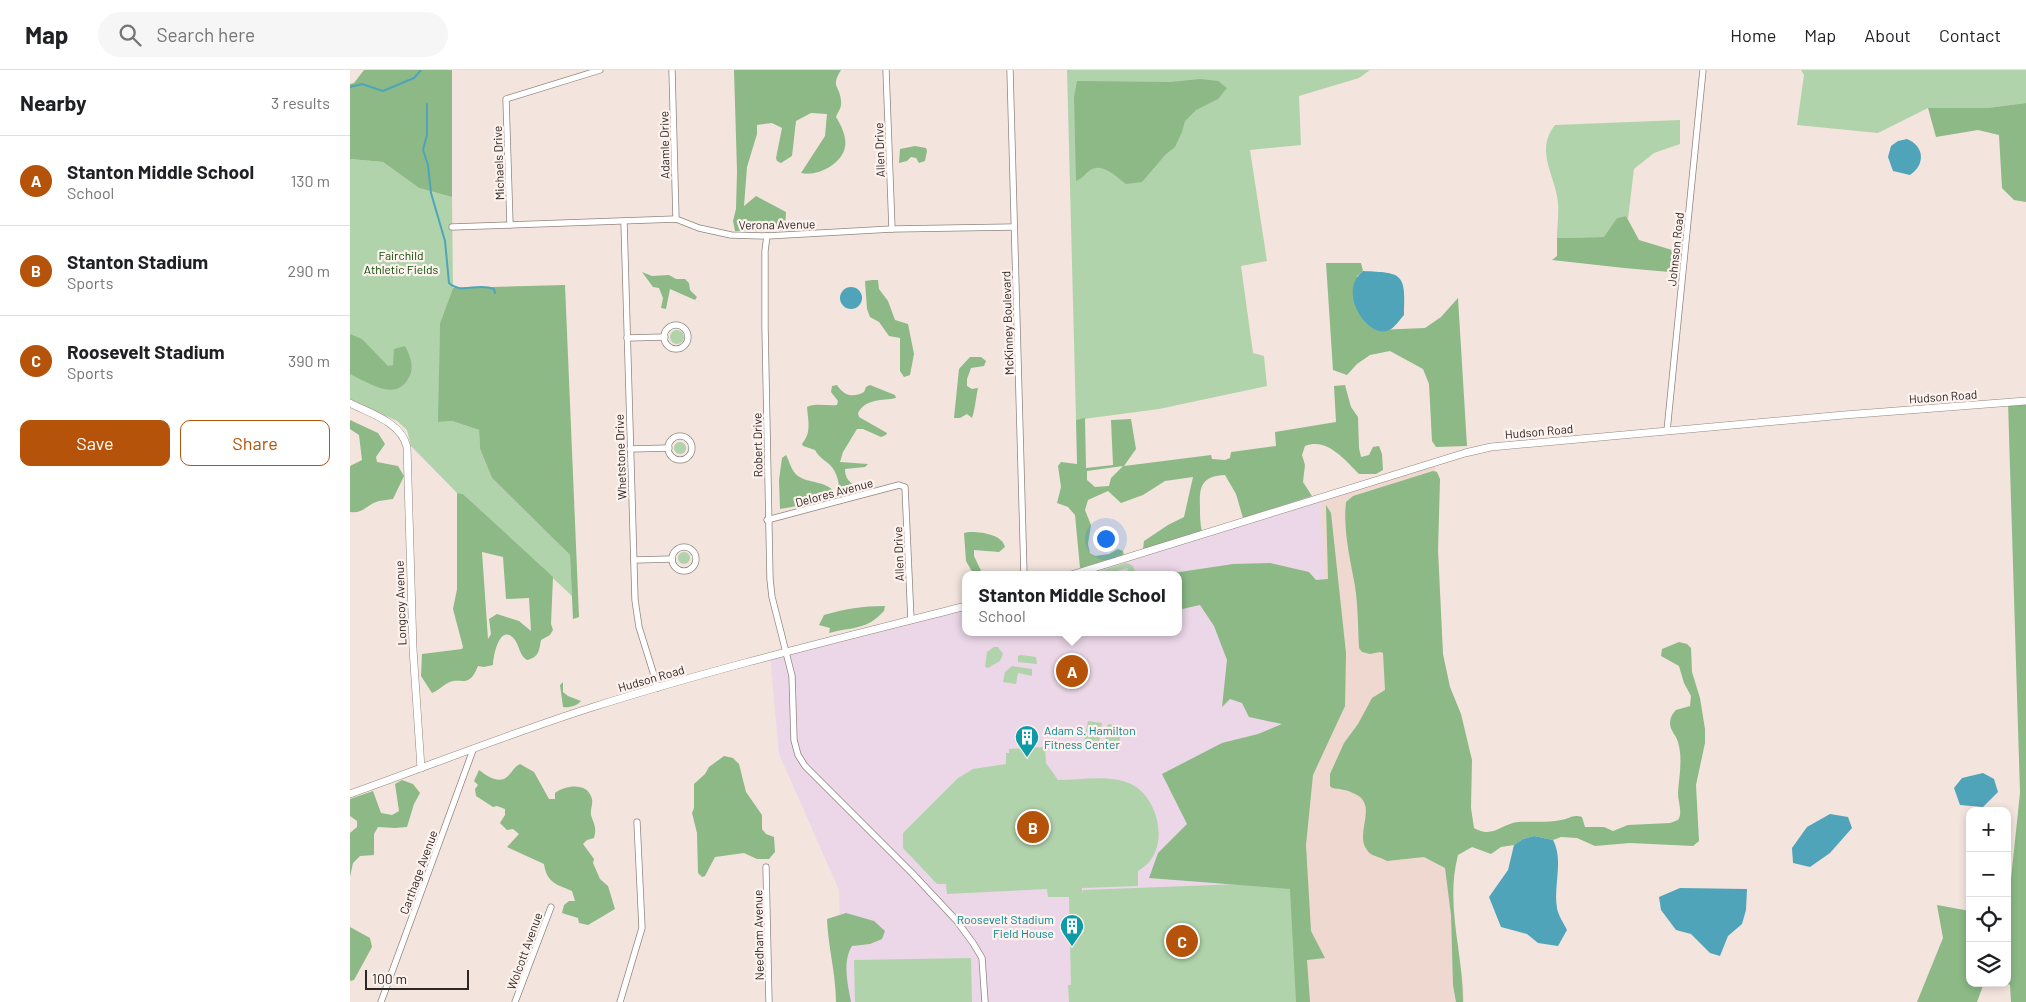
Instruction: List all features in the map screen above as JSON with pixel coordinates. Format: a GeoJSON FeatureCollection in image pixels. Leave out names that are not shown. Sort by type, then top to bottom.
{"type":"FeatureCollection","features":[{"type":"Feature","properties":{"kind":"street","name":"Michaels Drive"},"geometry":{"type":"LineString","coordinates":[[510,225],[506,99],[600,70]]}},
{"type":"Feature","properties":{"kind":"street","name":"Adamle Drive"},"geometry":{"type":"LineString","coordinates":[[672,70],[676,219]]}},
{"type":"Feature","properties":{"kind":"street","name":"Allen Drive"},"geometry":{"type":"LineString","coordinates":[[886,70],[892,229]]}},
{"type":"Feature","properties":{"kind":"street","name":"McKinney Boulevard"},"geometry":{"type":"LineString","coordinates":[[1010,70],[1024,571]]}},
{"type":"Feature","properties":{"kind":"street","name":"Johnson Road"},"geometry":{"type":"LineString","coordinates":[[1667,431],[1703,70]]}},
{"type":"Feature","properties":{"kind":"street","name":"Verona Avenue"},"geometry":{"type":"LineString","coordinates":[[452,227],[676,219],[700,228],[731,235],[767,236],[892,229],[1014,227]]}},
{"type":"Feature","properties":{"kind":"street","name":"Whetstone Drive"},"geometry":{"type":"LineString","coordinates":[[624,222],[636,612],[658,688]]}},
{"type":"Feature","properties":{"kind":"street","name":"Robert Drive"},"geometry":{"type":"LineString","coordinates":[[767,236],[765,251],[767,520],[771,592],[793,684],[794,740],[801,760],[828,790],[913,874],[956,920],[974,943],[983,961],[985,1002]]}},
{"type":"Feature","properties":{"kind":"street"},"geometry":{"type":"LineString","coordinates":[[674,325],[682,326],[688,336],[685,344],[676,349],[670,346],[665,337],[667,329],[674,325]]}},
{"type":"Feature","properties":{"kind":"street"},"geometry":{"type":"LineString","coordinates":[[627,338],[665,337]]}},
{"type":"Feature","properties":{"kind":"street","name":"Hudson Road"},"geometry":{"type":"LineString","coordinates":[[1084,571],[1471,451],[1504,445],[2026,401]]}},
{"type":"Feature","properties":{"kind":"street","name":"Longcoy Avenue"},"geometry":{"type":"LineString","coordinates":[[350,403],[391,424],[404,438],[408,454],[413,640],[421,768]]}},
{"type":"Feature","properties":{"kind":"street"},"geometry":{"type":"LineString","coordinates":[[682,436],[689,440],[692,447],[687,457],[680,459],[671,454],[669,448],[674,437],[682,436]]}},
{"type":"Feature","properties":{"kind":"street"},"geometry":{"type":"LineString","coordinates":[[630,449],[669,448]]}},
{"type":"Feature","properties":{"kind":"street","name":"Delores Avenue"},"geometry":{"type":"LineString","coordinates":[[767,520],[899,485],[905,487]]}},
{"type":"Feature","properties":{"kind":"street","name":"Allen Drive"},"geometry":{"type":"LineString","coordinates":[[905,487],[911,620]]}},
{"type":"Feature","properties":{"kind":"street"},"geometry":{"type":"LineString","coordinates":[[685,547],[692,551],[695,558],[693,566],[684,570],[677,568],[672,559],[674,551],[685,547]]}},
{"type":"Feature","properties":{"kind":"street"},"geometry":{"type":"LineString","coordinates":[[634,560],[672,559]]}},
{"type":"Feature","properties":{"kind":"street","name":"Hudson Road"},"geometry":{"type":"LineString","coordinates":[[350,794],[578,712],[785,652],[962,607]]}},
{"type":"Feature","properties":{"kind":"street","name":"Carthage Avenue"},"geometry":{"type":"LineString","coordinates":[[381,1002],[473,750]]}},
{"type":"Feature","properties":{"kind":"street"},"geometry":{"type":"LineString","coordinates":[[620,1002],[642,928],[637,822]]}},
{"type":"Feature","properties":{"kind":"street","name":"Needham Avenue"},"geometry":{"type":"LineString","coordinates":[[766,867],[770,1002]]}},
{"type":"Feature","properties":{"kind":"street","name":"Wolcott Avenue"},"geometry":{"type":"LineString","coordinates":[[515,1002],[551,907]]}},
{"type":"Feature","properties":{"kind":"shaded area"},"geometry":{"type":"Polygon","coordinates":[[[1435,465],[1453,910],[1463,981],[1464,1002],[1300,1002],[1305,748],[1330,693],[1321,500],[1435,465]]]}},
{"type":"Feature","properties":{"kind":"shaded area"},"geometry":{"type":"Polygon","coordinates":[[[1321,498],[1330,693],[1305,749],[1300,1002],[842,1002],[839,890],[779,754],[770,656],[962,606],[962,636],[1182,636],[1182,571],[1084,571],[1321,498]]]}},
{"type":"Feature","properties":{"kind":"green space"},"geometry":{"type":"Polygon","coordinates":[[[364,70],[452,70],[452,197],[419,188],[383,162],[350,159],[350,84],[354,83],[364,70]]]}},
{"type":"Feature","properties":{"kind":"green space"},"geometry":{"type":"Polygon","coordinates":[[[734,70],[841,70],[836,80],[841,103],[836,117],[842,127],[845,147],[839,159],[828,168],[814,173],[801,173],[825,136],[827,114],[811,113],[796,121],[792,156],[781,163],[776,158],[782,128],[772,123],[757,125],[757,134],[747,167],[744,206],[756,196],[786,212],[785,230],[735,231],[733,221],[736,209],[737,171],[734,70]]]}},
{"type":"Feature","properties":{"kind":"green space"},"geometry":{"type":"Polygon","coordinates":[[[1067,70],[1370,70],[1359,78],[1299,96],[1301,145],[1250,150],[1267,261],[1241,266],[1253,353],[1264,356],[1267,386],[1159,409],[1076,420],[1067,70]]]}},
{"type":"Feature","properties":{"kind":"green space"},"geometry":{"type":"Polygon","coordinates":[[[1801,70],[2026,70],[2026,103],[1987,108],[1928,108],[1878,133],[1797,125],[1804,75],[1801,70]]]}},
{"type":"Feature","properties":{"kind":"green space"},"geometry":{"type":"Polygon","coordinates":[[[1200,79],[1218,81],[1227,88],[1218,99],[1196,110],[1185,121],[1175,147],[1166,154],[1142,182],[1126,184],[1109,171],[1099,168],[1094,168],[1076,181],[1074,97],[1077,81],[1171,82],[1200,79]]]}},
{"type":"Feature","properties":{"kind":"green space"},"geometry":{"type":"Polygon","coordinates":[[[2026,103],[2026,202],[2014,200],[2002,188],[1999,135],[1978,130],[1936,137],[1928,108],[1987,108],[2026,103]]]}},
{"type":"Feature","properties":{"kind":"green space"},"geometry":{"type":"Polygon","coordinates":[[[1680,120],[1680,144],[1654,153],[1634,169],[1628,219],[1626,216],[1617,218],[1605,237],[1557,238],[1558,203],[1546,154],[1546,144],[1555,125],[1680,120]]]}},
{"type":"Feature","properties":{"kind":"green space"},"geometry":{"type":"Polygon","coordinates":[[[915,146],[926,148],[925,161],[919,163],[916,158],[911,157],[907,161],[899,163],[900,149],[915,146]]]}},
{"type":"Feature","properties":{"kind":"green space","name":"Fairchild Athletic Fields"},"geometry":{"type":"Polygon","coordinates":[[[350,159],[383,162],[419,188],[452,197],[453,288],[440,323],[439,422],[452,421],[479,430],[480,449],[492,478],[570,555],[572,596],[463,494],[457,493],[411,446],[407,430],[397,421],[350,399],[350,159]]]}},
{"type":"Feature","properties":{"kind":"green space"},"geometry":{"type":"Polygon","coordinates":[[[1626,216],[1639,240],[1682,253],[1681,273],[1552,260],[1557,256],[1557,238],[1604,237],[1617,218],[1626,216]]]}},
{"type":"Feature","properties":{"kind":"green space"},"geometry":{"type":"Polygon","coordinates":[[[1326,263],[1361,263],[1363,271],[1357,276],[1376,330],[1425,328],[1441,317],[1458,298],[1467,446],[1436,447],[1432,441],[1429,384],[1423,369],[1390,351],[1370,355],[1357,364],[1347,375],[1333,370],[1326,263]]]}},
{"type":"Feature","properties":{"kind":"green space"},"geometry":{"type":"Polygon","coordinates":[[[642,272],[652,276],[669,275],[676,279],[685,279],[689,283],[690,290],[697,297],[695,300],[670,289],[666,309],[661,308],[663,298],[659,288],[653,287],[642,272]]]}},
{"type":"Feature","properties":{"kind":"green space"},"geometry":{"type":"Polygon","coordinates":[[[878,280],[879,289],[888,301],[895,320],[908,324],[914,354],[910,375],[904,377],[900,371],[900,338],[889,336],[879,322],[870,317],[867,309],[865,281],[878,280]]]}},
{"type":"Feature","properties":{"kind":"green space"},"geometry":{"type":"Polygon","coordinates":[[[565,285],[579,617],[573,619],[570,555],[492,478],[480,449],[479,430],[452,421],[438,422],[440,323],[453,288],[565,285]]]}},
{"type":"Feature","properties":{"kind":"green space"},"geometry":{"type":"Polygon","coordinates":[[[677,330],[682,332],[684,337],[682,342],[677,344],[672,342],[670,337],[672,332],[677,330]]]}},
{"type":"Feature","properties":{"kind":"green space"},"geometry":{"type":"Polygon","coordinates":[[[350,334],[362,339],[388,366],[393,365],[394,349],[405,346],[412,367],[408,379],[402,386],[388,390],[372,385],[350,374],[350,334]]]}},
{"type":"Feature","properties":{"kind":"green space"},"geometry":{"type":"Polygon","coordinates":[[[970,357],[981,357],[986,361],[984,366],[971,368],[967,379],[967,386],[972,389],[978,388],[973,415],[972,418],[967,414],[960,418],[954,418],[959,369],[970,357]]]}},
{"type":"Feature","properties":{"kind":"green space"},"geometry":{"type":"Polygon","coordinates":[[[837,385],[843,392],[849,395],[864,392],[866,387],[870,385],[895,395],[896,398],[870,402],[861,408],[858,413],[859,417],[887,433],[881,437],[863,429],[857,429],[843,452],[840,462],[868,464],[865,467],[845,469],[847,479],[855,486],[854,491],[842,496],[840,495],[837,478],[832,467],[815,450],[802,444],[808,431],[807,407],[837,405],[838,401],[831,392],[832,386],[837,385]]]}},
{"type":"Feature","properties":{"kind":"green space"},"geometry":{"type":"Polygon","coordinates":[[[1345,385],[1351,407],[1358,417],[1361,457],[1369,455],[1373,447],[1379,446],[1382,454],[1383,470],[1376,474],[1359,474],[1342,457],[1328,447],[1313,444],[1305,446],[1302,455],[1305,465],[1303,482],[1312,496],[1243,518],[1236,494],[1225,475],[1211,477],[1201,488],[1200,493],[1202,532],[1143,549],[1144,541],[1184,517],[1193,477],[1165,481],[1143,495],[1121,503],[1108,491],[1088,500],[1085,510],[1091,525],[1088,544],[1090,553],[1095,556],[1109,554],[1118,549],[1123,551],[1124,555],[1080,568],[1075,515],[1068,507],[1057,503],[1061,487],[1058,466],[1061,462],[1077,464],[1076,420],[1085,418],[1086,468],[1113,465],[1111,420],[1131,419],[1136,449],[1124,466],[1211,455],[1212,459],[1225,460],[1230,458],[1231,452],[1276,446],[1275,432],[1336,422],[1334,386],[1345,385]],[[1123,466],[1087,471],[1087,480],[1095,487],[1109,486],[1111,478],[1123,466]]]}},
{"type":"Feature","properties":{"kind":"green space"},"geometry":{"type":"Polygon","coordinates":[[[2008,402],[2026,403],[2026,1002],[2011,1002],[2011,879],[2020,793],[2008,402]]]}},
{"type":"Feature","properties":{"kind":"green space"},"geometry":{"type":"Polygon","coordinates":[[[350,420],[378,433],[385,444],[376,457],[377,462],[398,466],[404,476],[393,499],[376,502],[361,511],[354,512],[350,512],[350,466],[362,460],[359,435],[350,429],[350,420]]]}},
{"type":"Feature","properties":{"kind":"green space"},"geometry":{"type":"Polygon","coordinates":[[[682,442],[685,443],[685,453],[678,454],[675,453],[674,446],[675,443],[682,442]]]}},
{"type":"Feature","properties":{"kind":"green space"},"geometry":{"type":"Polygon","coordinates":[[[786,455],[792,469],[798,476],[827,486],[835,493],[816,501],[780,509],[779,480],[782,458],[786,455]]]}},
{"type":"Feature","properties":{"kind":"green space"},"geometry":{"type":"Polygon","coordinates":[[[1433,471],[1437,472],[1440,479],[1438,551],[1443,654],[1450,687],[1461,714],[1472,760],[1471,808],[1474,828],[1486,832],[1512,823],[1555,821],[1576,816],[1582,817],[1585,827],[1604,827],[1613,831],[1628,825],[1670,823],[1678,820],[1680,814],[1678,793],[1680,755],[1678,742],[1671,729],[1670,722],[1671,716],[1676,710],[1690,706],[1691,696],[1684,683],[1679,666],[1661,656],[1662,649],[1679,642],[1687,644],[1691,648],[1692,672],[1700,698],[1705,729],[1705,743],[1696,785],[1699,841],[1693,846],[1630,843],[1595,846],[1577,838],[1561,837],[1553,840],[1534,836],[1523,839],[1514,845],[1501,847],[1491,854],[1472,847],[1458,855],[1453,892],[1463,1002],[1456,1002],[1453,985],[1451,915],[1445,868],[1424,857],[1387,861],[1371,854],[1364,843],[1366,812],[1362,799],[1355,794],[1330,786],[1330,774],[1344,743],[1358,724],[1372,698],[1385,690],[1383,653],[1370,654],[1362,652],[1359,648],[1356,594],[1346,534],[1346,502],[1353,496],[1433,471]]]}},
{"type":"Feature","properties":{"kind":"green space"},"geometry":{"type":"Polygon","coordinates":[[[457,493],[463,494],[553,577],[551,624],[553,630],[550,635],[541,640],[536,655],[527,660],[522,656],[515,640],[510,635],[501,637],[494,655],[493,665],[478,666],[471,678],[464,681],[451,682],[432,693],[421,676],[422,654],[462,649],[463,647],[453,609],[457,589],[457,493]],[[482,552],[488,639],[491,634],[489,619],[497,614],[519,621],[531,631],[529,598],[506,599],[503,557],[482,552]]]}},
{"type":"Feature","properties":{"kind":"green space"},"geometry":{"type":"Polygon","coordinates":[[[1326,505],[1331,513],[1346,653],[1345,706],[1313,775],[1306,845],[1311,931],[1325,958],[1307,960],[1310,1002],[1296,1002],[1290,889],[1149,878],[1158,853],[1187,824],[1162,774],[1222,743],[1258,734],[1282,724],[1249,717],[1242,703],[1230,699],[1222,707],[1227,660],[1214,626],[1200,605],[1182,609],[1182,572],[1233,564],[1270,563],[1309,572],[1316,580],[1328,579],[1326,505]]]}},
{"type":"Feature","properties":{"kind":"green space"},"geometry":{"type":"Polygon","coordinates":[[[964,533],[985,533],[1000,539],[1005,547],[999,552],[974,550],[974,556],[981,571],[972,571],[966,561],[964,533]]]}},
{"type":"Feature","properties":{"kind":"green space"},"geometry":{"type":"Polygon","coordinates":[[[686,552],[689,553],[689,563],[682,564],[679,563],[678,556],[679,553],[686,552]]]}},
{"type":"Feature","properties":{"kind":"green space"},"geometry":{"type":"Polygon","coordinates":[[[1126,563],[1135,570],[1127,571],[1128,568],[1117,571],[1100,571],[1126,563]]]}},
{"type":"Feature","properties":{"kind":"green space"},"geometry":{"type":"Polygon","coordinates":[[[885,606],[884,611],[878,617],[862,626],[829,633],[830,628],[819,625],[824,615],[854,608],[885,606]]]}},
{"type":"Feature","properties":{"kind":"green space"},"geometry":{"type":"Polygon","coordinates":[[[994,647],[998,647],[1003,654],[1000,661],[988,668],[985,667],[987,652],[994,647]]]}},
{"type":"Feature","properties":{"kind":"green space"},"geometry":{"type":"Polygon","coordinates":[[[1018,656],[1036,657],[1037,664],[1018,662],[1018,656]]]}},
{"type":"Feature","properties":{"kind":"green space"},"geometry":{"type":"Polygon","coordinates":[[[1012,666],[1032,669],[1032,676],[1018,673],[1016,684],[1003,682],[1005,672],[1012,666]]]}},
{"type":"Feature","properties":{"kind":"green space"},"geometry":{"type":"Polygon","coordinates":[[[563,682],[563,692],[581,701],[570,707],[563,707],[560,685],[563,682]]]}},
{"type":"Feature","properties":{"kind":"green space"},"geometry":{"type":"Polygon","coordinates":[[[1088,721],[1102,723],[1098,750],[1083,747],[1088,721]]]}},
{"type":"Feature","properties":{"kind":"green space"},"geometry":{"type":"Polygon","coordinates":[[[1108,724],[1122,726],[1118,752],[1104,750],[1108,724]]]}},
{"type":"Feature","properties":{"kind":"green space"},"geometry":{"type":"Polygon","coordinates":[[[1045,747],[1046,763],[1058,780],[1104,778],[1131,784],[1147,798],[1157,818],[1158,841],[1155,852],[1149,862],[1138,871],[1138,886],[1082,888],[1082,893],[1083,890],[1294,882],[1296,1002],[1069,1002],[1068,985],[1071,985],[1069,897],[1048,897],[1047,889],[947,894],[946,884],[937,884],[903,848],[903,833],[958,778],[973,769],[1006,764],[1006,753],[1009,753],[1009,749],[1045,747]]]}},
{"type":"Feature","properties":{"kind":"green space"},"geometry":{"type":"Polygon","coordinates":[[[724,756],[733,758],[739,764],[746,792],[762,815],[762,829],[766,834],[774,837],[775,852],[769,859],[757,859],[744,853],[715,857],[705,876],[702,877],[698,873],[697,833],[692,813],[694,808],[694,784],[705,774],[709,767],[724,756]]]}},
{"type":"Feature","properties":{"kind":"green space"},"geometry":{"type":"Polygon","coordinates":[[[520,764],[534,772],[549,799],[555,799],[555,793],[570,787],[581,788],[590,794],[595,834],[594,838],[587,840],[583,844],[594,859],[593,863],[600,879],[608,886],[615,909],[588,925],[579,923],[578,918],[562,913],[564,905],[569,901],[575,901],[572,891],[553,882],[547,875],[544,864],[507,847],[519,834],[513,829],[507,830],[500,823],[505,815],[505,809],[497,806],[493,807],[476,796],[475,789],[478,785],[474,781],[479,770],[493,779],[501,780],[520,764]]]}},
{"type":"Feature","properties":{"kind":"green space"},"geometry":{"type":"Polygon","coordinates":[[[402,780],[413,784],[420,793],[414,804],[407,827],[378,827],[374,834],[374,855],[360,856],[353,863],[350,877],[350,833],[357,827],[357,821],[350,816],[350,799],[373,791],[381,813],[392,815],[399,811],[395,784],[402,780]]]}},
{"type":"Feature","properties":{"kind":"green space"},"geometry":{"type":"Polygon","coordinates":[[[1937,905],[1966,910],[1966,987],[1983,987],[1977,1002],[1917,1002],[1943,938],[1937,905]]]}},
{"type":"Feature","properties":{"kind":"green space"},"geometry":{"type":"Polygon","coordinates":[[[846,913],[874,921],[885,931],[882,939],[870,944],[852,946],[846,966],[851,1002],[836,1002],[827,919],[846,913]]]}},
{"type":"Feature","properties":{"kind":"green space"},"geometry":{"type":"Polygon","coordinates":[[[350,927],[370,938],[372,947],[354,980],[350,981],[350,927]]]}},
{"type":"Feature","properties":{"kind":"green space"},"geometry":{"type":"Polygon","coordinates":[[[971,958],[972,1002],[855,1002],[854,960],[971,958]]]}},
{"type":"Feature","properties":{"kind":"water"},"geometry":{"type":"Polygon","coordinates":[[[1907,139],[1917,146],[1921,156],[1919,166],[1910,175],[1893,171],[1888,157],[1891,146],[1898,141],[1907,139]]]}},
{"type":"Feature","properties":{"kind":"water"},"geometry":{"type":"Polygon","coordinates":[[[1363,271],[1394,274],[1402,283],[1404,290],[1404,315],[1391,329],[1383,331],[1374,329],[1359,314],[1354,303],[1353,291],[1355,280],[1363,271]]]}},
{"type":"Feature","properties":{"kind":"water"},"geometry":{"type":"Polygon","coordinates":[[[851,287],[859,290],[862,298],[859,306],[851,309],[843,306],[840,298],[843,290],[851,287]]]}},
{"type":"Feature","properties":{"kind":"water"},"geometry":{"type":"Polygon","coordinates":[[[1983,773],[1994,779],[1998,792],[1983,807],[1960,805],[1954,788],[1962,778],[1983,773]]]}},
{"type":"Feature","properties":{"kind":"water"},"geometry":{"type":"Polygon","coordinates":[[[1830,814],[1848,817],[1852,828],[1830,853],[1810,867],[1793,863],[1792,848],[1807,827],[1830,814]]]}},
{"type":"Feature","properties":{"kind":"water"},"geometry":{"type":"Polygon","coordinates":[[[1534,836],[1553,840],[1558,856],[1556,900],[1557,908],[1567,930],[1558,946],[1538,943],[1527,934],[1501,927],[1489,897],[1508,870],[1514,845],[1523,839],[1534,836]]]}},
{"type":"Feature","properties":{"kind":"water"},"geometry":{"type":"Polygon","coordinates":[[[1680,888],[1747,889],[1746,910],[1742,924],[1728,936],[1720,956],[1710,953],[1691,934],[1676,930],[1661,910],[1659,897],[1680,888]]]}},
{"type":"Feature","properties":{"kind":"waterway"},"geometry":{"type":"LineString","coordinates":[[350,87],[362,84],[383,91],[414,78],[421,70]]}},
{"type":"Feature","properties":{"kind":"waterway"},"geometry":{"type":"LineString","coordinates":[[427,104],[427,135],[423,150],[428,165],[431,193],[445,241],[449,283],[459,288],[488,287],[494,289],[495,293]]}},
{"type":"Feature","properties":{"kind":"place","name":"Stanton Middle School"},"geometry":{"type":"Point","coordinates":[1072,671]}},
{"type":"Feature","properties":{"kind":"place","name":"Adam S. Hamilton Fitness Center"},"geometry":{"type":"Point","coordinates":[1027,758]}},
{"type":"Feature","properties":{"kind":"place","name":"Stanton Stadium"},"geometry":{"type":"Point","coordinates":[1033,827]}},
{"type":"Feature","properties":{"kind":"place","name":"Roosevelt Stadium"},"geometry":{"type":"Point","coordinates":[1182,941]}},
{"type":"Feature","properties":{"kind":"place","name":"Roosevelt Stadium Field House"},"geometry":{"type":"Point","coordinates":[1072,947]}}]}
